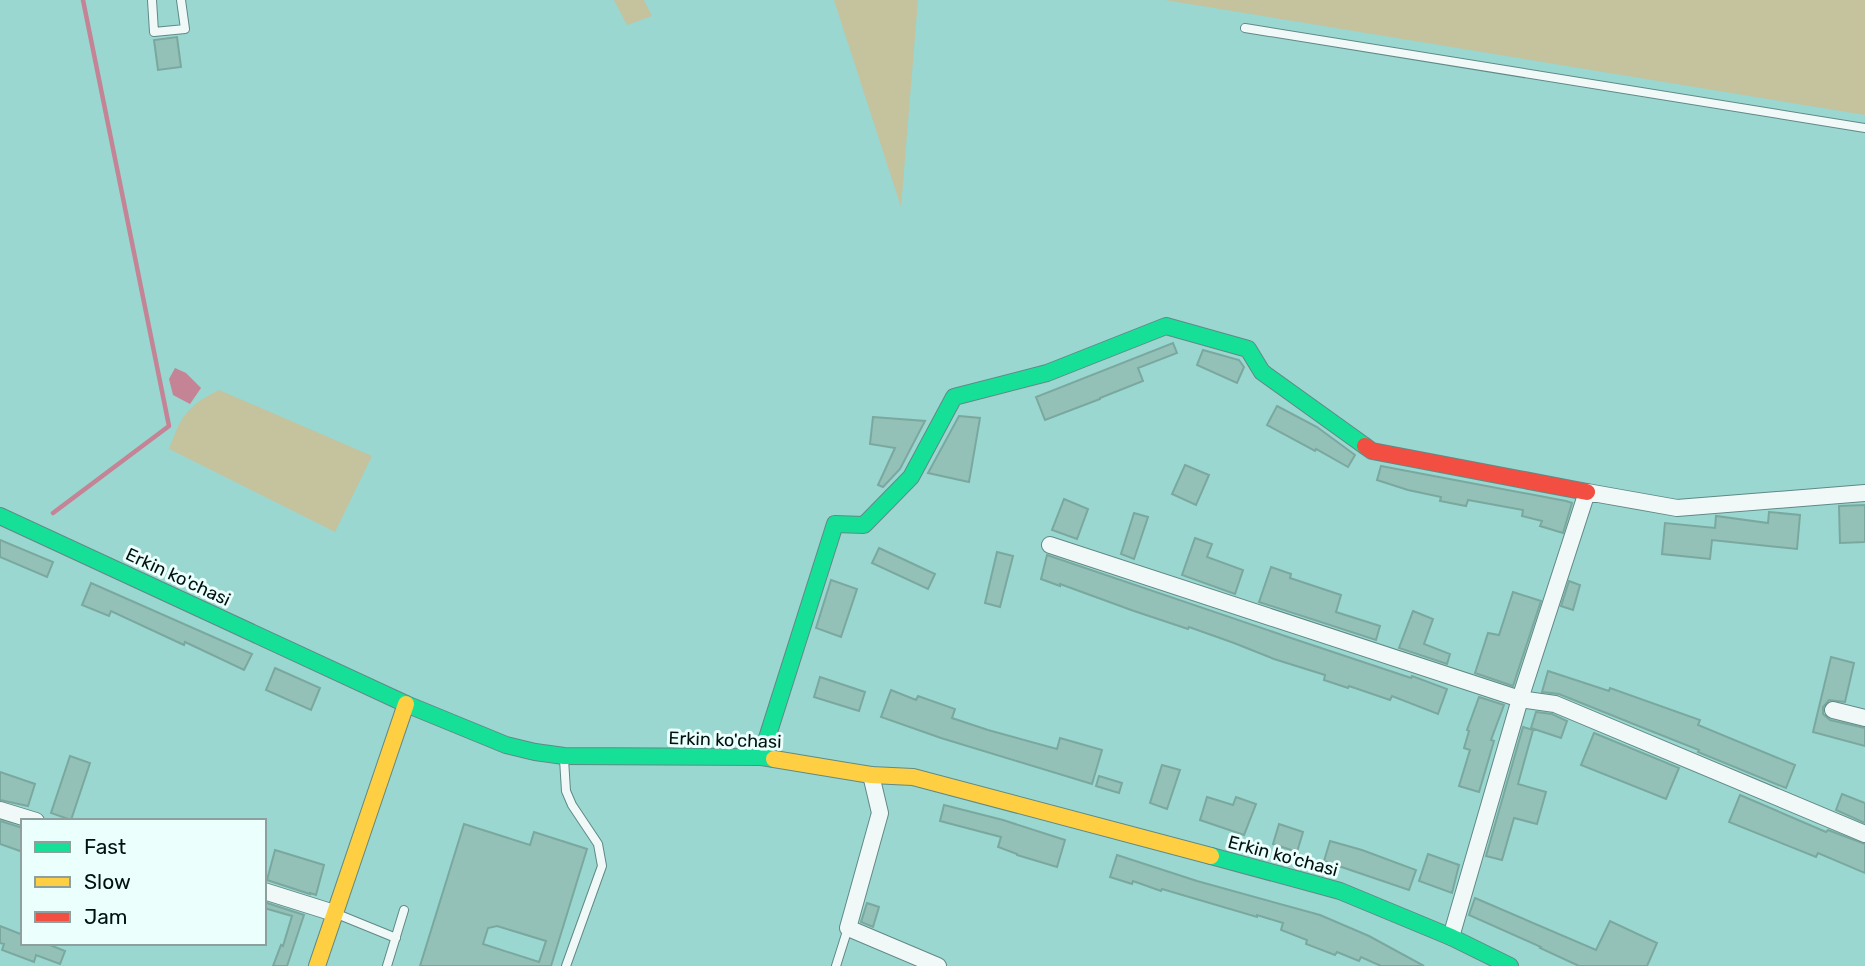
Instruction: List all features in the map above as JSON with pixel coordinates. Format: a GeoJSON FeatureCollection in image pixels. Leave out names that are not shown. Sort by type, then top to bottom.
{"type":"FeatureCollection","features":[{"type":"Feature","properties":{"kind":"main road"},"geometry":{"type":"LineString","coordinates":[[761,757],[835,524],[864,525],[911,477],[954,397],[1047,373],[1166,326],[1248,349],[1262,372],[1372,450],[1587,492]]}},
{"type":"Feature","properties":{"kind":"main road","name":"Erkin ko'chasi"},"geometry":{"type":"LineString","coordinates":[[0,516],[406,704],[506,744],[564,756],[761,757],[871,775],[914,777],[1339,891],[1451,937],[1510,966]]}},
{"type":"Feature","properties":{"kind":"main road"},"geometry":{"type":"LineString","coordinates":[[317,966],[406,704]]}},
{"type":"Feature","properties":{"kind":"street"},"geometry":{"type":"LineString","coordinates":[[1451,937],[1520,699],[1587,492],[1677,508],[1865,493]]}},
{"type":"Feature","properties":{"kind":"street"},"geometry":{"type":"LineString","coordinates":[[1050,545],[1520,699],[1555,704],[1865,834]]}},
{"type":"Feature","properties":{"kind":"street"},"geometry":{"type":"LineString","coordinates":[[1833,710],[1865,718]]}},
{"type":"Feature","properties":{"kind":"street"},"geometry":{"type":"LineString","coordinates":[[871,775],[880,813],[848,928],[938,966]]}},
{"type":"Feature","properties":{"kind":"street"},"geometry":{"type":"LineString","coordinates":[[0,810],[29,819]]}},
{"type":"Feature","properties":{"kind":"street"},"geometry":{"type":"LineString","coordinates":[[266,892],[334,913]]}},
{"type":"Feature","properties":{"kind":"lane"},"geometry":{"type":"LineString","coordinates":[[152,0],[154,32],[185,29],[181,0]]}},
{"type":"Feature","properties":{"kind":"lane"},"geometry":{"type":"LineString","coordinates":[[1245,27],[1865,128]]}},
{"type":"Feature","properties":{"kind":"lane"},"geometry":{"type":"LineString","coordinates":[[564,756],[566,791],[572,806],[598,844],[601,866],[566,966]]}},
{"type":"Feature","properties":{"kind":"lane"},"geometry":{"type":"LineString","coordinates":[[387,966],[404,910]]}},
{"type":"Feature","properties":{"kind":"lane"},"geometry":{"type":"LineString","coordinates":[[334,913],[396,938]]}},
{"type":"Feature","properties":{"kind":"lane"},"geometry":{"type":"LineString","coordinates":[[836,966],[848,928]]}},
{"type":"Feature","properties":{"kind":"shaded area"},"geometry":{"type":"Polygon","coordinates":[[[614,0],[644,0],[652,16],[627,25],[614,0]]]}},
{"type":"Feature","properties":{"kind":"shaded area"},"geometry":{"type":"Polygon","coordinates":[[[834,0],[918,0],[901,207],[834,0]]]}},
{"type":"Feature","properties":{"kind":"shaded area"},"geometry":{"type":"Polygon","coordinates":[[[1165,0],[1865,0],[1865,115],[1165,0]]]}},
{"type":"Feature","properties":{"kind":"shaded area"},"geometry":{"type":"Polygon","coordinates":[[[175,368],[186,373],[201,388],[190,404],[173,395],[169,379],[175,368]]]}},
{"type":"Feature","properties":{"kind":"shaded area"},"geometry":{"type":"Polygon","coordinates":[[[219,390],[372,456],[335,532],[169,449],[186,413],[219,390]]]}},
{"type":"Feature","properties":{"kind":"building"},"geometry":{"type":"Polygon","coordinates":[[[177,37],[181,67],[158,70],[154,40],[177,37]]]}},
{"type":"Feature","properties":{"kind":"building"},"geometry":{"type":"Polygon","coordinates":[[[1173,343],[1177,353],[1138,368],[1143,381],[1045,420],[1036,397],[1173,343]]]}},
{"type":"Feature","properties":{"kind":"building"},"geometry":{"type":"Polygon","coordinates":[[[1203,350],[1239,360],[1244,367],[1237,383],[1197,365],[1203,350]]]}},
{"type":"Feature","properties":{"kind":"building"},"geometry":{"type":"Polygon","coordinates":[[[1277,406],[1317,427],[1355,455],[1348,467],[1267,425],[1277,406]]]}},
{"type":"Feature","properties":{"kind":"building"},"geometry":{"type":"Polygon","coordinates":[[[959,416],[980,418],[969,482],[928,473],[959,416]]]}},
{"type":"Feature","properties":{"kind":"building"},"geometry":{"type":"Polygon","coordinates":[[[873,417],[925,421],[900,469],[883,487],[878,485],[895,448],[870,444],[873,417]]]}},
{"type":"Feature","properties":{"kind":"building"},"geometry":{"type":"Polygon","coordinates":[[[1185,465],[1209,475],[1196,505],[1172,494],[1185,465]]]}},
{"type":"Feature","properties":{"kind":"building"},"geometry":{"type":"Polygon","coordinates":[[[1381,466],[1572,503],[1563,533],[1540,526],[1542,521],[1522,516],[1523,510],[1468,500],[1466,506],[1440,501],[1441,497],[1377,480],[1381,466]]]}},
{"type":"Feature","properties":{"kind":"building"},"geometry":{"type":"Polygon","coordinates":[[[1064,499],[1088,509],[1077,539],[1052,530],[1064,499]]]}},
{"type":"Feature","properties":{"kind":"building"},"geometry":{"type":"Polygon","coordinates":[[[1865,505],[1865,542],[1840,543],[1839,506],[1865,505]]]}},
{"type":"Feature","properties":{"kind":"building"},"geometry":{"type":"Polygon","coordinates":[[[1769,512],[1800,515],[1797,549],[1712,540],[1710,559],[1662,554],[1665,523],[1715,528],[1716,516],[1768,523],[1769,512]]]}},
{"type":"Feature","properties":{"kind":"building"},"geometry":{"type":"Polygon","coordinates":[[[1134,513],[1148,517],[1134,559],[1121,554],[1134,513]]]}},
{"type":"Feature","properties":{"kind":"building"},"geometry":{"type":"Polygon","coordinates":[[[1195,538],[1212,544],[1207,557],[1243,570],[1235,594],[1182,575],[1195,538]]]}},
{"type":"Feature","properties":{"kind":"building"},"geometry":{"type":"Polygon","coordinates":[[[0,540],[53,562],[47,577],[0,557],[0,540]]]}},
{"type":"Feature","properties":{"kind":"building"},"geometry":{"type":"Polygon","coordinates":[[[879,548],[935,574],[928,589],[872,563],[879,548]]]}},
{"type":"Feature","properties":{"kind":"building"},"geometry":{"type":"Polygon","coordinates":[[[997,552],[1013,556],[1000,607],[985,603],[997,552]]]}},
{"type":"Feature","properties":{"kind":"building"},"geometry":{"type":"Polygon","coordinates":[[[1047,555],[1447,689],[1438,714],[1392,696],[1390,700],[1324,680],[1325,675],[1041,579],[1047,555]]]}},
{"type":"Feature","properties":{"kind":"building"},"geometry":{"type":"Polygon","coordinates":[[[1271,567],[1291,574],[1290,578],[1341,595],[1336,612],[1380,626],[1376,640],[1259,602],[1271,567]]]}},
{"type":"Feature","properties":{"kind":"building"},"geometry":{"type":"Polygon","coordinates":[[[831,580],[857,589],[841,637],[816,628],[831,580]]]}},
{"type":"Feature","properties":{"kind":"building"},"geometry":{"type":"Polygon","coordinates":[[[1569,581],[1580,585],[1573,610],[1561,606],[1569,581]]]}},
{"type":"Feature","properties":{"kind":"building"},"geometry":{"type":"Polygon","coordinates":[[[91,583],[252,654],[244,670],[111,611],[109,616],[82,605],[91,583]]]}},
{"type":"Feature","properties":{"kind":"building"},"geometry":{"type":"Polygon","coordinates":[[[1513,592],[1541,601],[1513,686],[1475,673],[1488,633],[1499,635],[1513,592]]]}},
{"type":"Feature","properties":{"kind":"building"},"geometry":{"type":"Polygon","coordinates":[[[1413,611],[1433,619],[1424,644],[1450,654],[1447,664],[1399,648],[1413,611]]]}},
{"type":"Feature","properties":{"kind":"building"},"geometry":{"type":"Polygon","coordinates":[[[1831,657],[1854,663],[1845,702],[1829,700],[1823,707],[1823,714],[1830,720],[1865,728],[1865,746],[1813,732],[1831,657]]]}},
{"type":"Feature","properties":{"kind":"building"},"geometry":{"type":"Polygon","coordinates":[[[275,668],[320,688],[311,710],[266,690],[275,668]]]}},
{"type":"Feature","properties":{"kind":"building"},"geometry":{"type":"Polygon","coordinates":[[[1548,671],[1609,691],[1610,688],[1700,720],[1698,725],[1795,765],[1786,788],[1559,694],[1542,692],[1548,671]]]}},
{"type":"Feature","properties":{"kind":"building"},"geometry":{"type":"Polygon","coordinates":[[[820,677],[865,692],[859,711],[814,697],[820,677]]]}},
{"type":"Feature","properties":{"kind":"building"},"geometry":{"type":"Polygon","coordinates":[[[891,690],[916,700],[918,696],[955,709],[952,718],[988,730],[1057,749],[1060,738],[1102,750],[1092,784],[881,717],[891,690]]]}},
{"type":"Feature","properties":{"kind":"building"},"geometry":{"type":"Polygon","coordinates":[[[1479,697],[1504,705],[1491,740],[1494,741],[1479,792],[1459,786],[1470,750],[1464,748],[1469,731],[1467,730],[1479,697]]]}},
{"type":"Feature","properties":{"kind":"building"},"geometry":{"type":"Polygon","coordinates":[[[1536,712],[1552,714],[1567,721],[1561,738],[1531,728],[1536,712]]]}},
{"type":"Feature","properties":{"kind":"building"},"geometry":{"type":"Polygon","coordinates":[[[1523,727],[1533,730],[1518,784],[1546,792],[1537,824],[1514,818],[1502,860],[1486,856],[1523,727]]]}},
{"type":"Feature","properties":{"kind":"building"},"geometry":{"type":"Polygon","coordinates":[[[1594,733],[1679,768],[1666,799],[1581,765],[1594,733]]]}},
{"type":"Feature","properties":{"kind":"building"},"geometry":{"type":"Polygon","coordinates":[[[70,756],[90,763],[71,819],[51,813],[70,756]]]}},
{"type":"Feature","properties":{"kind":"building"},"geometry":{"type":"Polygon","coordinates":[[[1162,765],[1180,770],[1167,809],[1150,803],[1162,765]]]}},
{"type":"Feature","properties":{"kind":"building"},"geometry":{"type":"Polygon","coordinates":[[[0,772],[35,784],[28,806],[0,800],[0,772]]]}},
{"type":"Feature","properties":{"kind":"building"},"geometry":{"type":"Polygon","coordinates":[[[1099,776],[1122,783],[1119,793],[1096,786],[1099,776]]]}},
{"type":"Feature","properties":{"kind":"building"},"geometry":{"type":"Polygon","coordinates":[[[1842,794],[1865,803],[1865,823],[1836,810],[1842,794]]]}},
{"type":"Feature","properties":{"kind":"building"},"geometry":{"type":"Polygon","coordinates":[[[1740,795],[1826,832],[1828,830],[1865,844],[1865,873],[1818,853],[1816,857],[1729,822],[1740,795]]]}},
{"type":"Feature","properties":{"kind":"building"},"geometry":{"type":"Polygon","coordinates":[[[1207,797],[1233,805],[1236,797],[1256,804],[1244,835],[1200,820],[1207,797]]]}},
{"type":"Feature","properties":{"kind":"building"},"geometry":{"type":"Polygon","coordinates":[[[944,805],[1065,840],[1057,867],[998,847],[1001,837],[940,821],[944,805]]]}},
{"type":"Feature","properties":{"kind":"building"},"geometry":{"type":"Polygon","coordinates":[[[0,821],[21,827],[21,851],[0,844],[0,821]]]}},
{"type":"Feature","properties":{"kind":"building"},"geometry":{"type":"Polygon","coordinates":[[[464,824],[530,845],[534,832],[587,849],[551,966],[420,966],[464,824]],[[497,926],[488,928],[483,944],[539,962],[546,941],[497,926]]]}},
{"type":"Feature","properties":{"kind":"building"},"geometry":{"type":"Polygon","coordinates":[[[1279,824],[1303,832],[1297,852],[1273,844],[1279,824]]]}},
{"type":"Feature","properties":{"kind":"building"},"geometry":{"type":"Polygon","coordinates":[[[1330,841],[1416,870],[1409,890],[1324,861],[1330,841]]]}},
{"type":"Feature","properties":{"kind":"building"},"geometry":{"type":"Polygon","coordinates":[[[275,850],[324,865],[316,895],[267,880],[275,850]]]}},
{"type":"Feature","properties":{"kind":"building"},"geometry":{"type":"Polygon","coordinates":[[[1428,854],[1459,865],[1452,893],[1419,881],[1428,854]]]}},
{"type":"Feature","properties":{"kind":"building"},"geometry":{"type":"Polygon","coordinates":[[[1117,855],[1197,881],[1320,915],[1369,936],[1424,966],[1381,966],[1361,957],[1359,961],[1337,952],[1335,955],[1306,944],[1307,940],[1281,930],[1283,923],[1110,877],[1117,855]]]}},
{"type":"Feature","properties":{"kind":"building"},"geometry":{"type":"Polygon","coordinates":[[[1475,898],[1596,950],[1610,921],[1657,943],[1647,966],[1579,966],[1469,915],[1475,898]]]}},
{"type":"Feature","properties":{"kind":"building"},"geometry":{"type":"Polygon","coordinates":[[[266,903],[304,915],[287,966],[273,966],[281,945],[283,946],[292,916],[266,909],[266,903]]]}},
{"type":"Feature","properties":{"kind":"building"},"geometry":{"type":"Polygon","coordinates":[[[867,903],[879,907],[873,927],[861,922],[867,903]]]}},
{"type":"Feature","properties":{"kind":"building"},"geometry":{"type":"Polygon","coordinates":[[[0,926],[21,934],[21,945],[50,945],[65,951],[60,964],[36,955],[34,962],[2,950],[4,944],[0,943],[0,926]]]}},
{"type":"Feature","properties":{"kind":"waterway"},"geometry":{"type":"LineString","coordinates":[[53,513],[169,426],[83,0]]}},
{"type":"Feature","properties":{"kind":"traffic: fast"},"geometry":{"type":"LineString","coordinates":[[761,757],[835,524],[864,525],[911,477],[954,397],[1047,373],[1166,326],[1248,349],[1262,372],[1365,446]]}},
{"type":"Feature","properties":{"kind":"traffic: fast"},"geometry":{"type":"LineString","coordinates":[[0,516],[406,704],[506,745],[564,756],[774,759]]}},
{"type":"Feature","properties":{"kind":"traffic: fast"},"geometry":{"type":"LineString","coordinates":[[1211,856],[1340,891],[1451,937],[1510,966]]}},
{"type":"Feature","properties":{"kind":"traffic: slow"},"geometry":{"type":"LineString","coordinates":[[317,966],[406,704]]}},
{"type":"Feature","properties":{"kind":"traffic: slow"},"geometry":{"type":"LineString","coordinates":[[774,759],[871,775],[913,777],[1211,856]]}},
{"type":"Feature","properties":{"kind":"traffic: jam"},"geometry":{"type":"LineString","coordinates":[[1365,446],[1372,451],[1587,492]]}}]}
